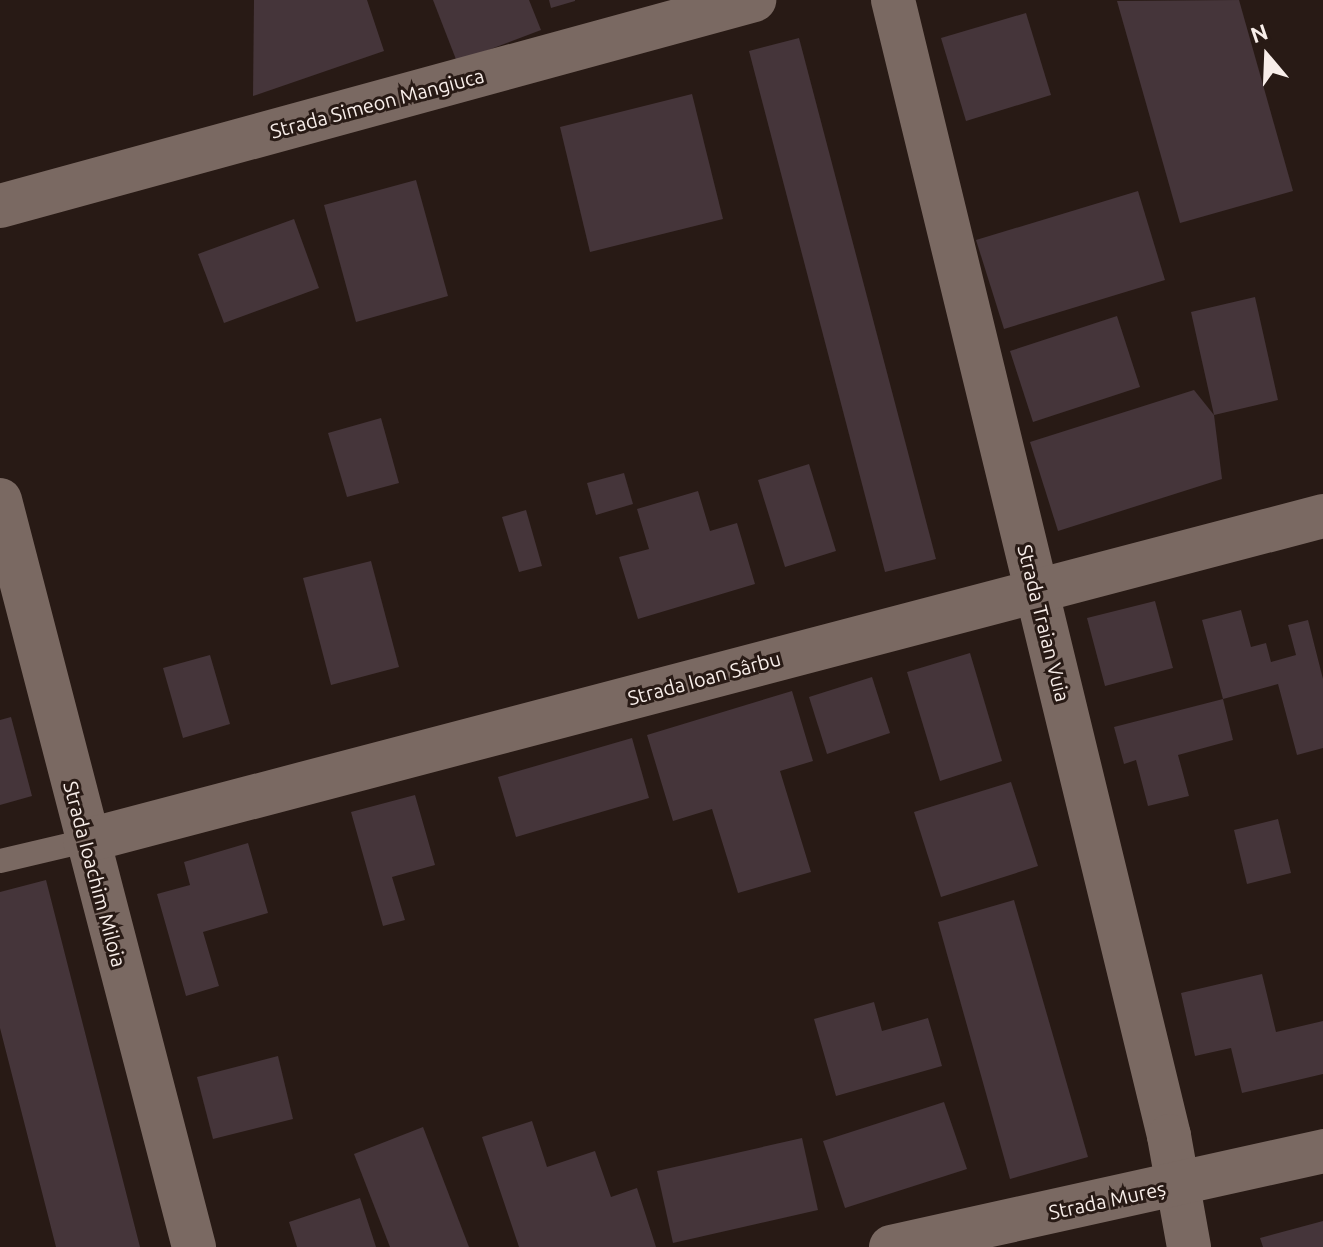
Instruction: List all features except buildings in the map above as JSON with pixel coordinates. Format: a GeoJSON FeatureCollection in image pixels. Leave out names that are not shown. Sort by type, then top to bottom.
{"type":"FeatureCollection","features":[{"type":"Feature","properties":{"kind":"street","name":"Strada Simeon Mangiuca"},"geometry":{"type":"LineString","coordinates":[[0,206],[754,0]]}},
{"type":"Feature","properties":{"kind":"street","name":"Strada Traian Vuia"},"geometry":{"type":"LineString","coordinates":[[893,0],[1036,591],[1189,1247]]}},
{"type":"Feature","properties":{"kind":"street","name":"Strada Ioachim Miloia"},"geometry":{"type":"LineString","coordinates":[[0,500],[85,841],[194,1247]]}},
{"type":"Feature","properties":{"kind":"street","name":"Strada Ioan Sârbu"},"geometry":{"type":"LineString","coordinates":[[85,841],[1323,516]]}},
{"type":"Feature","properties":{"kind":"street","name":"Strada Mureș"},"geometry":{"type":"LineString","coordinates":[[891,1247],[1323,1151]]}},
{"type":"Feature","properties":{"kind":"lane"},"geometry":{"type":"LineString","coordinates":[[0,861],[85,841]]}}]}
